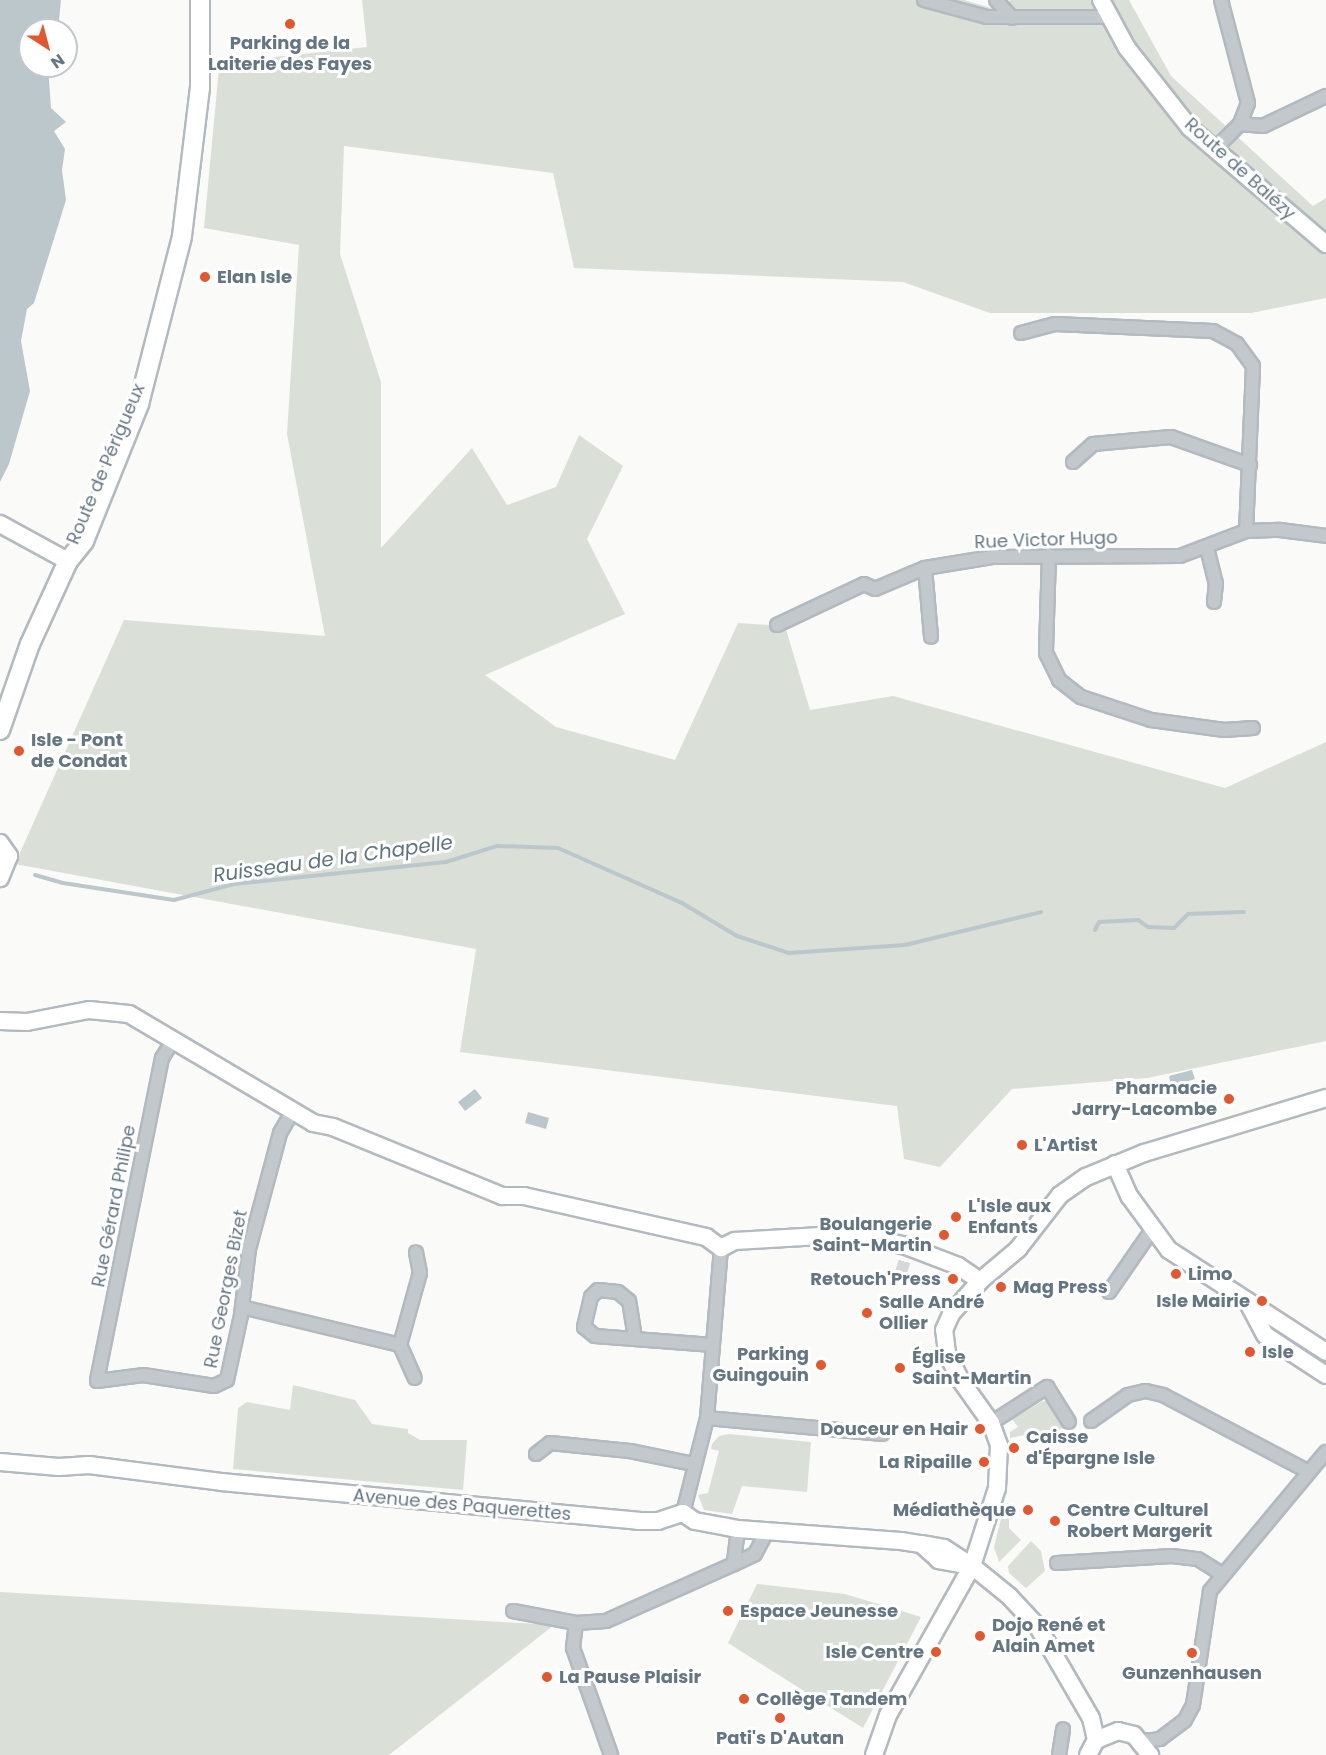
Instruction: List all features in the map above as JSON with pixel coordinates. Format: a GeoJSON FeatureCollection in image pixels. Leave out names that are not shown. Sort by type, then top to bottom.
{"type":"FeatureCollection","features":[{"type":"Feature","properties":{"kind":"main road","name":"Route de Périgueux"},"geometry":{"type":"LineString","coordinates":[[0,730],[30,644],[68,561],[88,531],[139,404],[182,236],[200,88],[200,0]]}},
{"type":"Feature","properties":{"kind":"street"},"geometry":{"type":"LineString","coordinates":[[924,0],[987,17],[1107,17]]}},
{"type":"Feature","properties":{"kind":"street"},"geometry":{"type":"LineString","coordinates":[[996,0],[1011,18]]}},
{"type":"Feature","properties":{"kind":"street","name":"Route de Balézy"},"geometry":{"type":"LineString","coordinates":[[1101,0],[1107,17],[1159,91],[1214,150],[1326,244]]}},
{"type":"Feature","properties":{"kind":"street"},"geometry":{"type":"LineString","coordinates":[[1214,150],[1240,124],[1248,103],[1221,0]]}},
{"type":"Feature","properties":{"kind":"street"},"geometry":{"type":"LineString","coordinates":[[1240,124],[1263,126],[1326,96]]}},
{"type":"Feature","properties":{"kind":"street"},"geometry":{"type":"LineString","coordinates":[[1022,333],[1055,324],[1213,331],[1237,344],[1253,366],[1246,531]]}},
{"type":"Feature","properties":{"kind":"street"},"geometry":{"type":"LineString","coordinates":[[1073,462],[1093,444],[1172,437],[1250,465]]}},
{"type":"Feature","properties":{"kind":"street"},"geometry":{"type":"LineString","coordinates":[[2,525],[68,561]]}},
{"type":"Feature","properties":{"kind":"street","name":"Rue Victor Hugo"},"geometry":{"type":"LineString","coordinates":[[777,625],[864,584],[875,589],[925,568],[992,556],[1180,556],[1207,548],[1246,531],[1280,530],[1326,537]]}},
{"type":"Feature","properties":{"kind":"street"},"geometry":{"type":"LineString","coordinates":[[1207,548],[1216,583],[1214,602]]}},
{"type":"Feature","properties":{"kind":"street"},"geometry":{"type":"LineString","coordinates":[[1049,555],[1046,653],[1059,680],[1081,697],[1151,720],[1224,730],[1253,728]]}},
{"type":"Feature","properties":{"kind":"street"},"geometry":{"type":"LineString","coordinates":[[925,568],[931,637]]}},
{"type":"Feature","properties":{"kind":"street"},"geometry":{"type":"LineString","coordinates":[[0,843],[9,863],[0,878]]}},
{"type":"Feature","properties":{"kind":"street"},"geometry":{"type":"LineString","coordinates":[[0,1021],[27,1022],[111,1009],[147,1021],[173,1040],[292,1112],[502,1196],[524,1196],[706,1237],[721,1248]]}},
{"type":"Feature","properties":{"kind":"street","name":"Rue Gérard Philipe"},"geometry":{"type":"LineString","coordinates":[[97,1381],[162,1058],[173,1040]]}},
{"type":"Feature","properties":{"kind":"street"},"geometry":{"type":"LineString","coordinates":[[874,1755],[888,1715],[972,1566],[997,1488],[999,1444],[991,1423],[961,1381],[947,1353],[944,1335],[951,1314],[980,1281],[1018,1249],[1060,1196],[1086,1177],[1115,1164],[1326,1098]]}},
{"type":"Feature","properties":{"kind":"street","name":"Rue Georges Bizet"},"geometry":{"type":"LineString","coordinates":[[97,1381],[143,1375],[214,1386],[231,1373],[249,1249],[280,1133],[292,1112]]}},
{"type":"Feature","properties":{"kind":"street"},"geometry":{"type":"LineString","coordinates":[[1115,1164],[1120,1182],[1168,1250],[1326,1352]]}},
{"type":"Feature","properties":{"kind":"street"},"geometry":{"type":"LineString","coordinates":[[1109,1292],[1152,1230]]}},
{"type":"Feature","properties":{"kind":"street"},"geometry":{"type":"LineString","coordinates":[[721,1248],[735,1241],[855,1234],[958,1266],[980,1281]]}},
{"type":"Feature","properties":{"kind":"street"},"geometry":{"type":"LineString","coordinates":[[721,1248],[707,1418],[693,1464],[683,1513],[695,1521],[738,1529],[921,1544],[939,1560],[972,1566],[1009,1596],[1038,1627],[1091,1718],[1113,1732]]}},
{"type":"Feature","properties":{"kind":"street"},"geometry":{"type":"LineString","coordinates":[[415,1378],[400,1345],[420,1273],[416,1252]]}},
{"type":"Feature","properties":{"kind":"street"},"geometry":{"type":"LineString","coordinates":[[635,1338],[629,1302],[618,1292],[598,1290],[591,1297],[585,1327],[594,1336],[713,1345]]}},
{"type":"Feature","properties":{"kind":"street"},"geometry":{"type":"LineString","coordinates":[[1246,1300],[1265,1335],[1326,1374]]}},
{"type":"Feature","properties":{"kind":"street"},"geometry":{"type":"LineString","coordinates":[[242,1307],[400,1345]]}},
{"type":"Feature","properties":{"kind":"street"},"geometry":{"type":"LineString","coordinates":[[991,1423],[1047,1387],[1069,1422]]}},
{"type":"Feature","properties":{"kind":"street"},"geometry":{"type":"LineString","coordinates":[[1091,1421],[1128,1395],[1146,1391],[1173,1400],[1307,1471]]}},
{"type":"Feature","properties":{"kind":"street"},"geometry":{"type":"LineString","coordinates":[[707,1418],[882,1434]]}},
{"type":"Feature","properties":{"kind":"street"},"geometry":{"type":"LineString","coordinates":[[536,1454],[550,1443],[630,1451],[693,1464]]}},
{"type":"Feature","properties":{"kind":"street"},"geometry":{"type":"LineString","coordinates":[[1092,1748],[1113,1732],[1124,1731],[1148,1750],[1185,1720],[1193,1705],[1210,1591],[1307,1471],[1326,1452]]}},
{"type":"Feature","properties":{"kind":"street","name":"Avenue des Paquerettes"},"geometry":{"type":"LineString","coordinates":[[0,1462],[58,1467],[89,1465],[221,1482],[638,1521],[658,1521],[683,1513]]}},
{"type":"Feature","properties":{"kind":"street"},"geometry":{"type":"LineString","coordinates":[[734,1564],[738,1529]]}},
{"type":"Feature","properties":{"kind":"street"},"geometry":{"type":"LineString","coordinates":[[513,1611],[576,1623],[606,1622],[755,1554],[767,1531]]}},
{"type":"Feature","properties":{"kind":"street"},"geometry":{"type":"LineString","coordinates":[[1057,1563],[1172,1556],[1198,1559],[1222,1574]]}},
{"type":"Feature","properties":{"kind":"street"},"geometry":{"type":"LineString","coordinates":[[576,1623],[573,1648],[611,1755]]}},
{"type":"Feature","properties":{"kind":"street"},"geometry":{"type":"LineString","coordinates":[[1091,1718],[1092,1748]]}},
{"type":"Feature","properties":{"kind":"street"},"geometry":{"type":"LineString","coordinates":[[1059,1755],[1063,1729]]}},
{"type":"Feature","properties":{"kind":"shaded area"},"geometry":{"type":"Polygon","coordinates":[[[0,0],[61,0],[59,18],[18,18],[18,78],[49,78],[51,108],[66,122],[54,131],[65,149],[62,170],[66,200],[34,303],[27,309],[21,341],[30,391],[9,464],[0,482],[0,0]]]}},
{"type":"Feature","properties":{"kind":"shaded area"},"geometry":{"type":"Polygon","coordinates":[[[362,0],[964,0],[1005,12],[1010,0],[1129,0],[1171,76],[1313,206],[1326,198],[1326,298],[1251,313],[990,313],[903,282],[574,268],[553,173],[344,146],[340,254],[381,382],[381,548],[472,448],[507,505],[556,487],[579,435],[623,466],[587,539],[625,614],[485,675],[556,727],[675,760],[738,623],[785,626],[810,710],[893,696],[1225,788],[1326,742],[1326,1041],[1147,1078],[1012,1089],[940,1167],[904,1159],[897,1106],[460,1052],[476,949],[15,864],[124,620],[325,636],[287,434],[299,245],[204,228],[219,68],[246,60],[367,47],[362,0]]]}},
{"type":"Feature","properties":{"kind":"shaded area"},"geometry":{"type":"Polygon","coordinates":[[[1192,1070],[1195,1079],[1171,1086],[1169,1076],[1192,1070]]]}},
{"type":"Feature","properties":{"kind":"shaded area"},"geometry":{"type":"Polygon","coordinates":[[[475,1089],[482,1098],[465,1111],[458,1102],[475,1089]]]}},
{"type":"Feature","properties":{"kind":"shaded area"},"geometry":{"type":"Polygon","coordinates":[[[528,1112],[549,1118],[546,1129],[525,1123],[528,1112]]]}},
{"type":"Feature","properties":{"kind":"shaded area"},"geometry":{"type":"Polygon","coordinates":[[[293,1385],[355,1400],[372,1424],[408,1429],[408,1433],[420,1440],[467,1440],[463,1490],[233,1469],[238,1408],[247,1402],[290,1410],[293,1385]]]}},
{"type":"Feature","properties":{"kind":"shaded area"},"geometry":{"type":"Polygon","coordinates":[[[1043,1401],[1049,1402],[1063,1428],[1048,1434],[1040,1435],[1039,1432],[1010,1438],[1010,1432],[1018,1427],[1012,1419],[1043,1401]]]}},
{"type":"Feature","properties":{"kind":"shaded area"},"geometry":{"type":"Polygon","coordinates":[[[729,1434],[811,1442],[807,1492],[742,1486],[732,1514],[704,1510],[698,1495],[708,1493],[719,1451],[711,1449],[712,1444],[719,1436],[729,1434]]]}},
{"type":"Feature","properties":{"kind":"shaded area"},"geometry":{"type":"Polygon","coordinates":[[[1005,1503],[1009,1503],[1009,1528],[1021,1540],[999,1562],[994,1547],[1005,1503]]]}},
{"type":"Feature","properties":{"kind":"shaded area"},"geometry":{"type":"Polygon","coordinates":[[[1031,1541],[1041,1551],[1045,1571],[1026,1588],[1009,1573],[1008,1566],[1031,1541]]]}},
{"type":"Feature","properties":{"kind":"shaded area"},"geometry":{"type":"Polygon","coordinates":[[[757,1584],[845,1594],[921,1617],[863,1728],[728,1643],[757,1584]]]}},
{"type":"Feature","properties":{"kind":"shaded area"},"geometry":{"type":"Polygon","coordinates":[[[0,1592],[554,1625],[389,1755],[0,1755],[0,1592]]]}},
{"type":"Feature","properties":{"kind":"waterway","name":"Ruisseau de la Chapelle"},"geometry":{"type":"LineString","coordinates":[[35,875],[63,883],[174,900],[234,884],[446,862],[497,846],[558,848],[682,903],[737,936],[789,953],[905,945],[1041,912]]}},
{"type":"Feature","properties":{"kind":"waterway"},"geometry":{"type":"LineString","coordinates":[[1095,930],[1099,922],[1138,920],[1148,927],[1174,928],[1188,914],[1244,912]]}},
{"type":"Feature","properties":{"kind":"tunnel"},"geometry":{"type":"LineString","coordinates":[[901,1273],[906,1255]]}},
{"type":"Feature","properties":{"kind":"place","name":"Parking de la Laiterie des Fayes"},"geometry":{"type":"Point","coordinates":[290,24]}},
{"type":"Feature","properties":{"kind":"place","name":"Elan Isle"},"geometry":{"type":"Point","coordinates":[205,277]}},
{"type":"Feature","properties":{"kind":"place","name":"Isle - Pont de Condat"},"geometry":{"type":"Point","coordinates":[19,751]}},
{"type":"Feature","properties":{"kind":"place","name":"Pharmacie Jarry-Lacombe"},"geometry":{"type":"Point","coordinates":[1229,1099]}},
{"type":"Feature","properties":{"kind":"place","name":"L'Artist"},"geometry":{"type":"Point","coordinates":[1022,1145]}},
{"type":"Feature","properties":{"kind":"place","name":"L'Isle aux Enfants"},"geometry":{"type":"Point","coordinates":[956,1217]}},
{"type":"Feature","properties":{"kind":"place","name":"Boulangerie Saint-Martin"},"geometry":{"type":"Point","coordinates":[944,1235]}},
{"type":"Feature","properties":{"kind":"place","name":"Limo"},"geometry":{"type":"Point","coordinates":[1176,1274]}},
{"type":"Feature","properties":{"kind":"place","name":"Retouch'Press"},"geometry":{"type":"Point","coordinates":[953,1279]}},
{"type":"Feature","properties":{"kind":"place","name":"Mag Press"},"geometry":{"type":"Point","coordinates":[1001,1287]}},
{"type":"Feature","properties":{"kind":"place","name":"Isle Mairie"},"geometry":{"type":"Point","coordinates":[1262,1301]}},
{"type":"Feature","properties":{"kind":"place","name":"Salle André Ollier"},"geometry":{"type":"Point","coordinates":[867,1313]}},
{"type":"Feature","properties":{"kind":"place","name":"Isle"},"geometry":{"type":"Point","coordinates":[1250,1352]}},
{"type":"Feature","properties":{"kind":"place","name":"Parking Guingouin"},"geometry":{"type":"Point","coordinates":[821,1365]}},
{"type":"Feature","properties":{"kind":"place","name":"Église Saint-Martin"},"geometry":{"type":"Point","coordinates":[900,1368]}},
{"type":"Feature","properties":{"kind":"place","name":"Douceur en Hair"},"geometry":{"type":"Point","coordinates":[980,1429]}},
{"type":"Feature","properties":{"kind":"place","name":"Caisse d'Épargne Isle"},"geometry":{"type":"Point","coordinates":[1014,1448]}},
{"type":"Feature","properties":{"kind":"place","name":"La Ripaille"},"geometry":{"type":"Point","coordinates":[984,1462]}},
{"type":"Feature","properties":{"kind":"place","name":"Médiathèque"},"geometry":{"type":"Point","coordinates":[1028,1510]}},
{"type":"Feature","properties":{"kind":"place","name":"Centre Culturel Robert Margerit"},"geometry":{"type":"Point","coordinates":[1055,1521]}},
{"type":"Feature","properties":{"kind":"place","name":"Espace Jeunesse"},"geometry":{"type":"Point","coordinates":[728,1611]}},
{"type":"Feature","properties":{"kind":"place","name":"Dojo René et Alain Amet"},"geometry":{"type":"Point","coordinates":[980,1636]}},
{"type":"Feature","properties":{"kind":"place","name":"Isle Centre"},"geometry":{"type":"Point","coordinates":[936,1652]}},
{"type":"Feature","properties":{"kind":"place","name":"Gunzenhausen"},"geometry":{"type":"Point","coordinates":[1192,1653]}},
{"type":"Feature","properties":{"kind":"place","name":"La Pause Plaisir"},"geometry":{"type":"Point","coordinates":[547,1677]}},
{"type":"Feature","properties":{"kind":"place","name":"Collège Tandem"},"geometry":{"type":"Point","coordinates":[744,1699]}},
{"type":"Feature","properties":{"kind":"place","name":"Pati's D'Autan"},"geometry":{"type":"Point","coordinates":[780,1718]}}]}
